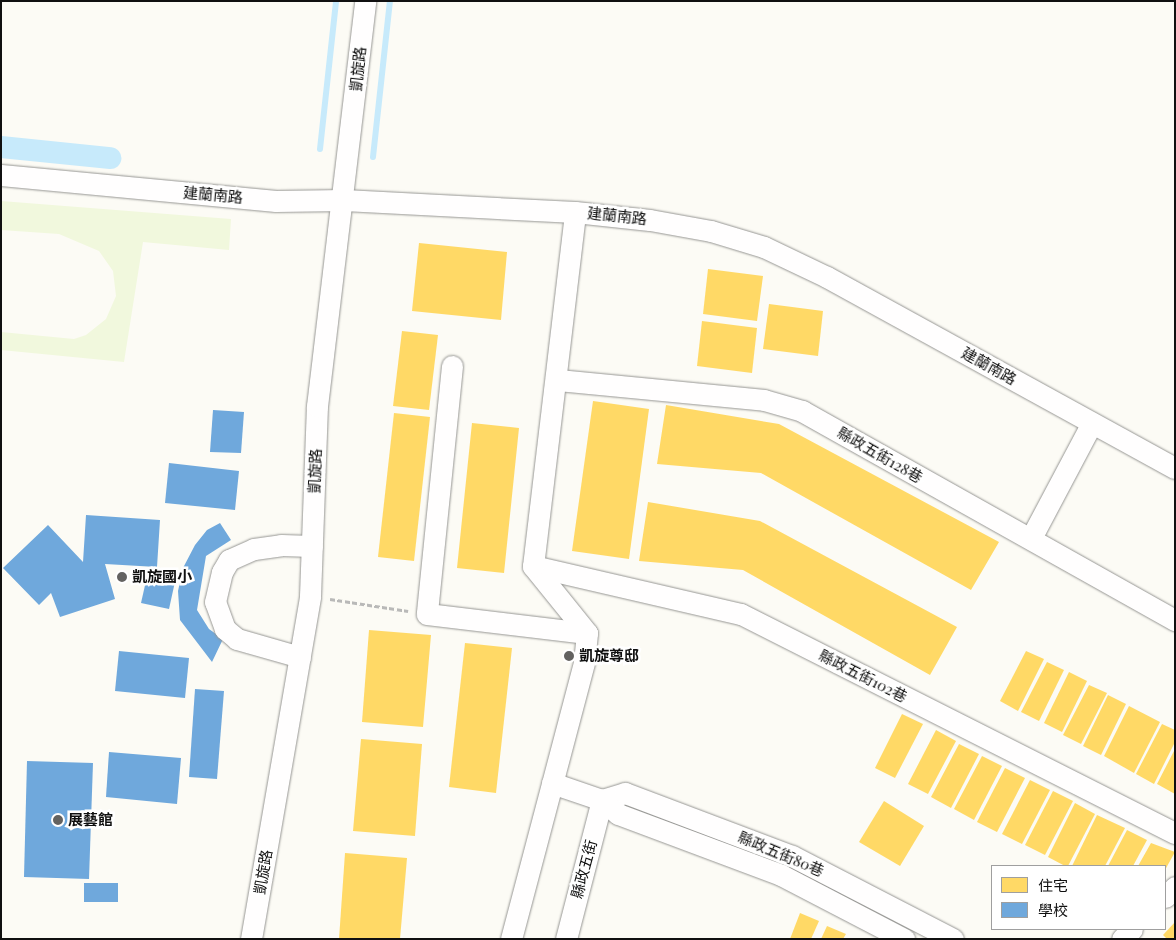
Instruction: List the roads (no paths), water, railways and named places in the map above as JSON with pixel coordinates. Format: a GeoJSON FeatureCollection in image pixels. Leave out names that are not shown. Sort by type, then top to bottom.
{"type":"FeatureCollection","features":[{"type":"Feature","properties":{"kind":"street","name":"凱旋路"},"geometry":{"type":"LineString","coordinates":[[251,939],[310,596],[317,406],[344,200],[365,1]]}},
{"type":"Feature","properties":{"kind":"street","name":"建蘭南路"},"geometry":{"type":"LineString","coordinates":[[1,175],[276,201],[344,200],[575,212],[650,220],[712,231],[764,247],[827,277],[1175,468]]}},
{"type":"Feature","properties":{"kind":"street"},"geometry":{"type":"LineString","coordinates":[[511,939],[584,662],[587,633],[534,566],[558,380],[575,212]]}},
{"type":"Feature","properties":{"kind":"street"},"geometry":{"type":"LineString","coordinates":[[452,366],[427,614],[587,633]]}},
{"type":"Feature","properties":{"kind":"street","name":"縣政五街128巷"},"geometry":{"type":"LineString","coordinates":[[558,380],[785,404],[1031,538],[1175,620]]}},
{"type":"Feature","properties":{"kind":"street"},"geometry":{"type":"LineString","coordinates":[[1031,538],[1092,423]]}},
{"type":"Feature","properties":{"kind":"street"},"geometry":{"type":"LineString","coordinates":[[300,657],[237,639],[225,629],[215,602],[222,572],[230,560],[254,549],[312,546]]}},
{"type":"Feature","properties":{"kind":"street","name":"縣政五街102巷"},"geometry":{"type":"LineString","coordinates":[[534,566],[741,614],[1175,833]]}},
{"type":"Feature","properties":{"kind":"street","name":"縣政五街80巷"},"geometry":{"type":"LineString","coordinates":[[552,783],[602,800],[618,814],[781,875],[869,931],[904,939]]}},
{"type":"Feature","properties":{"kind":"street","name":"縣政五街80巷"},"geometry":{"type":"LineString","coordinates":[[602,800],[625,793],[792,856],[953,939]]}},
{"type":"Feature","properties":{"kind":"street","name":"縣政五街"},"geometry":{"type":"LineString","coordinates":[[566,939],[602,800]]}},
{"type":"Feature","properties":{"kind":"street"},"geometry":{"type":"LineString","coordinates":[[869,931],[884,903]]}},
{"type":"Feature","properties":{"kind":"street"},"geometry":{"type":"LineString","coordinates":[[1122,939],[1131,930]]}},
{"type":"Feature","properties":{"kind":"waterway"},"geometry":{"type":"LineString","coordinates":[[320,149],[336,1]]}},
{"type":"Feature","properties":{"kind":"waterway"},"geometry":{"type":"LineString","coordinates":[[373,157],[390,1]]}},
{"type":"Feature","properties":{"kind":"waterway"},"geometry":{"type":"LineString","coordinates":[[1,147],[110,158]]}},
{"type":"Feature","properties":{"kind":"place","name":"凱旋國小"},"geometry":{"type":"Point","coordinates":[122,577]}},
{"type":"Feature","properties":{"kind":"place","name":"凱旋尊邸"},"geometry":{"type":"Point","coordinates":[569,656]}},
{"type":"Feature","properties":{"kind":"place","name":"展藝館"},"geometry":{"type":"Point","coordinates":[58,820]}}]}
